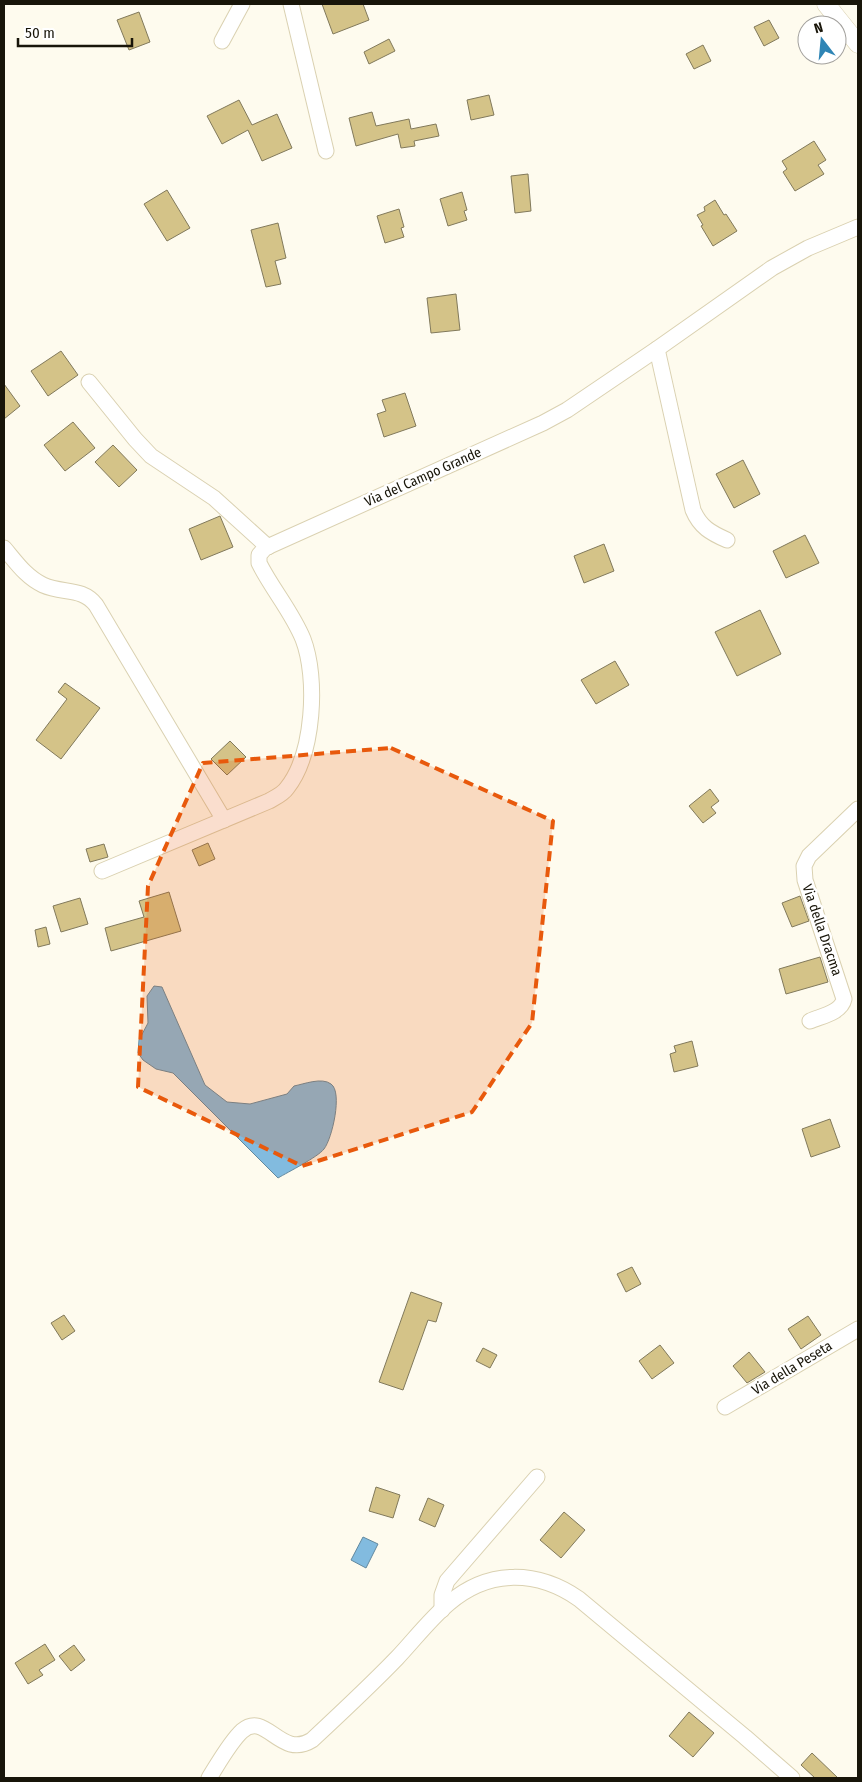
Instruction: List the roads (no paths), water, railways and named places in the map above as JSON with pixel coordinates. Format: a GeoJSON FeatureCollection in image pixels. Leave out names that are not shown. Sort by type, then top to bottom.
{"type":"FeatureCollection","features":[{"type":"Feature","properties":{"kind":"street"},"geometry":{"type":"LineString","coordinates":[[222,41],[242,4]]}},
{"type":"Feature","properties":{"kind":"street"},"geometry":{"type":"LineString","coordinates":[[291,4],[326,151]]}},
{"type":"Feature","properties":{"kind":"street"},"geometry":{"type":"LineString","coordinates":[[826,4],[858,44]]}},
{"type":"Feature","properties":{"kind":"street","name":"Via del Campo Grande"},"geometry":{"type":"LineString","coordinates":[[268,547],[543,423],[567,410],[772,268],[808,248],[858,227]]}},
{"type":"Feature","properties":{"kind":"street"},"geometry":{"type":"LineString","coordinates":[[657,349],[692,510],[699,523],[706,530],[727,540]]}},
{"type":"Feature","properties":{"kind":"street"},"geometry":{"type":"LineString","coordinates":[[89,382],[151,456],[214,498],[268,547],[259,555],[259,563],[299,632],[309,660],[312,692],[307,741],[300,763],[286,790],[269,801],[102,871]]}},
{"type":"Feature","properties":{"kind":"street"},"geometry":{"type":"LineString","coordinates":[[4,548],[24,572],[36,581],[53,589],[84,594],[96,605],[224,820]]}},
{"type":"Feature","properties":{"kind":"street","name":"Via della Dracma"},"geometry":{"type":"LineString","coordinates":[[810,1021],[838,1010],[844,1003],[844,999],[805,880],[804,866],[812,853],[858,809]]}},
{"type":"Feature","properties":{"kind":"street","name":"Via della Peseta"},"geometry":{"type":"LineString","coordinates":[[725,1407],[858,1329]]}},
{"type":"Feature","properties":{"kind":"street"},"geometry":{"type":"LineString","coordinates":[[442,1610],[442,1595],[447,1581],[537,1477]]}},
{"type":"Feature","properties":{"kind":"street"},"geometry":{"type":"LineString","coordinates":[[209,1778],[237,1737],[245,1729],[253,1726],[260,1727],[284,1742],[293,1745],[303,1745],[312,1740],[371,1684],[452,1600],[483,1583],[505,1578],[536,1579],[566,1590],[579,1599],[752,1742],[792,1778]]}},
{"type":"Feature","properties":{"kind":"water"},"geometry":{"type":"Polygon","coordinates":[[[154,986],[162,987],[205,1085],[227,1102],[250,1104],[287,1094],[294,1086],[318,1081],[331,1084],[336,1096],[335,1116],[330,1136],[324,1149],[278,1178],[173,1073],[156,1069],[143,1060],[138,1053],[139,1040],[148,1023],[147,996],[154,986]]]}},
{"type":"Feature","properties":{"kind":"water"},"geometry":{"type":"Polygon","coordinates":[[[363,1537],[378,1544],[366,1568],[351,1560],[363,1537]]]}}]}
